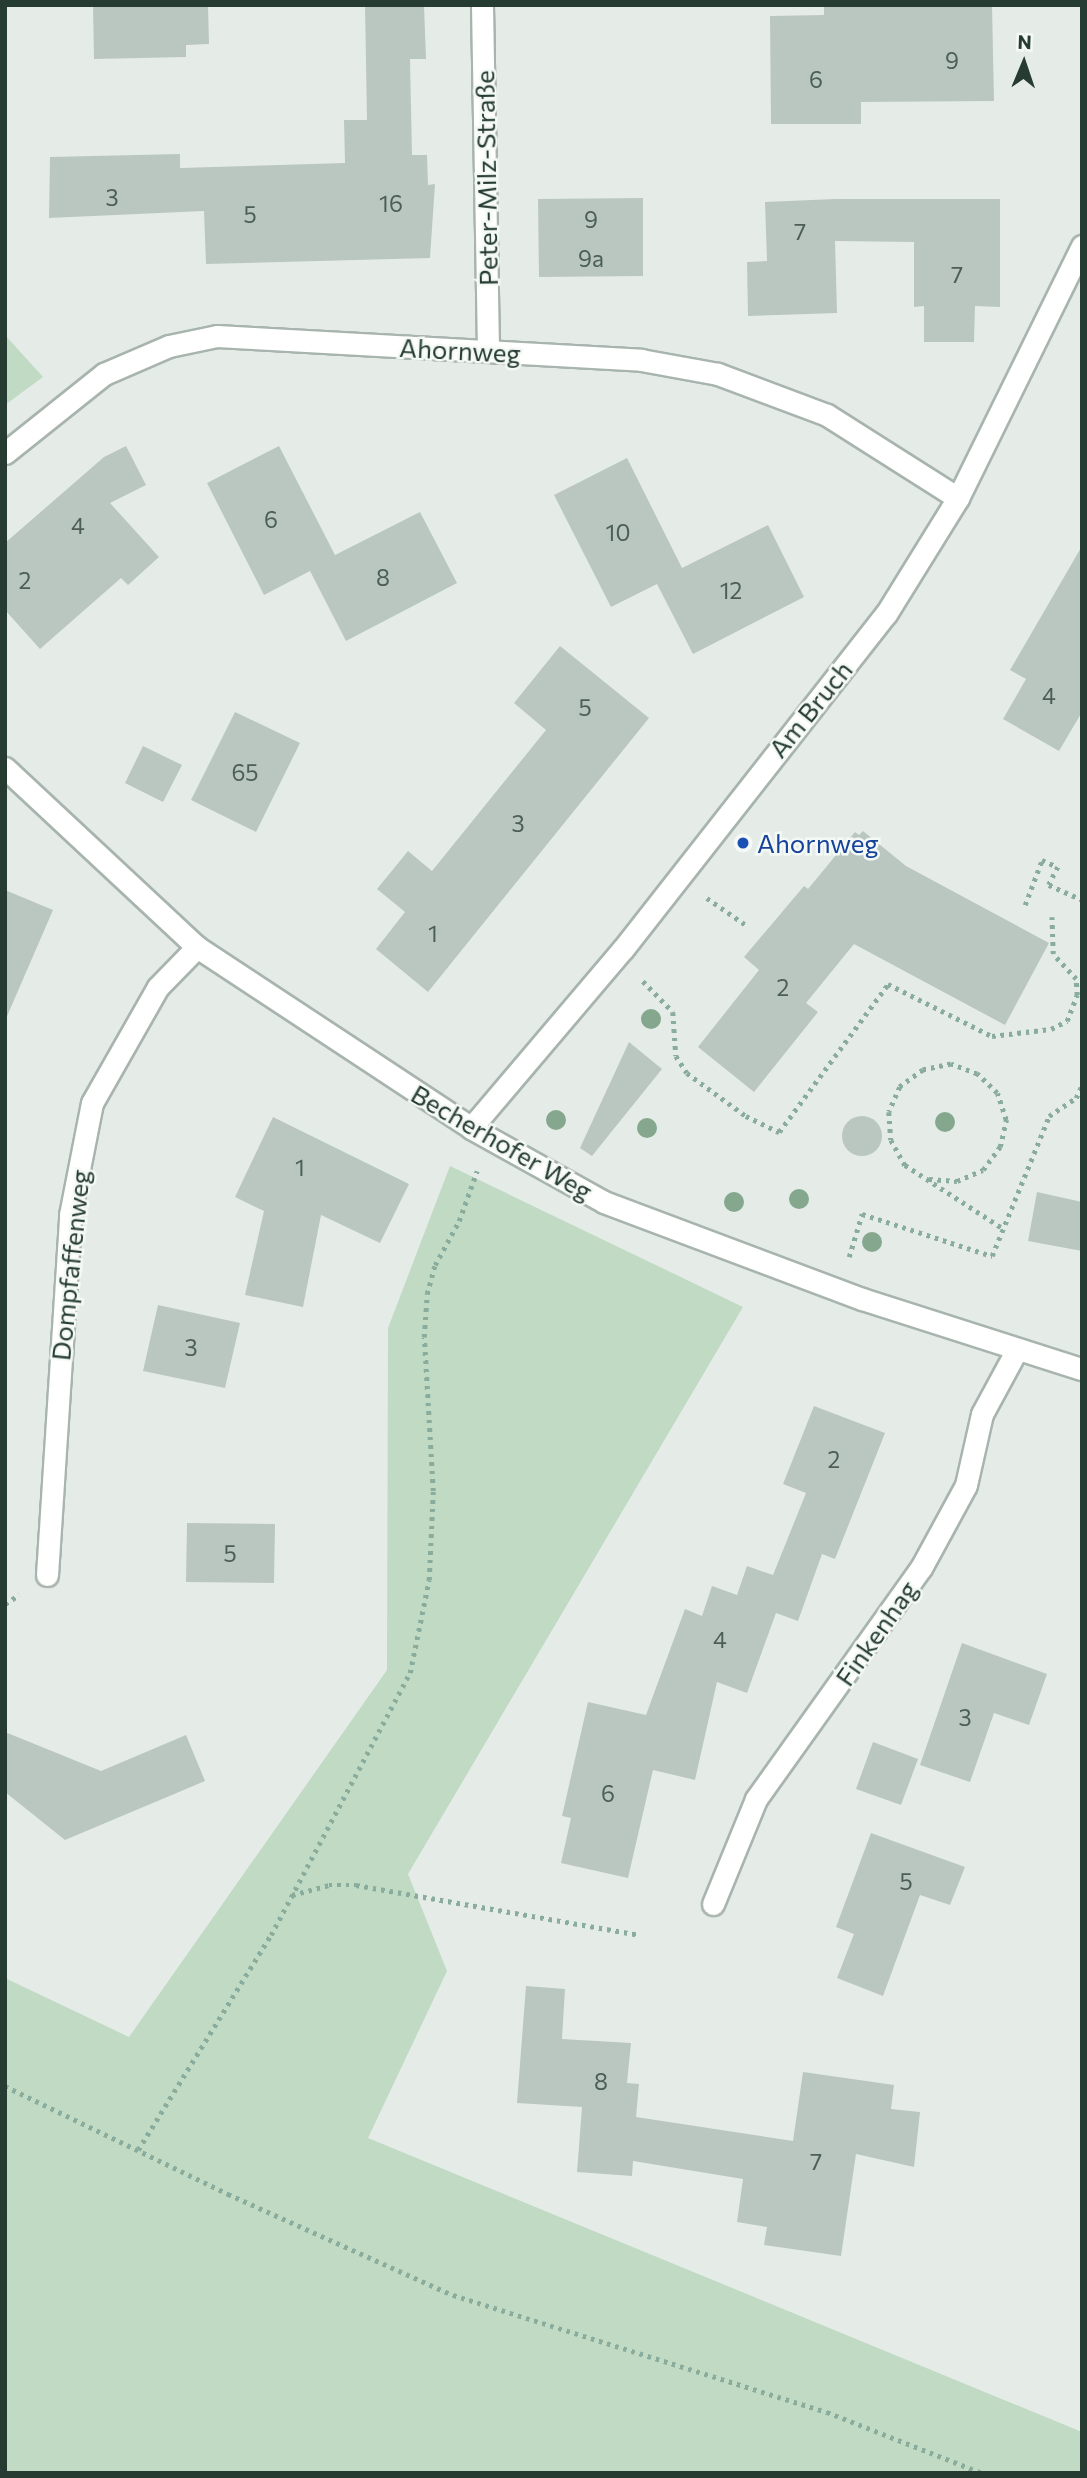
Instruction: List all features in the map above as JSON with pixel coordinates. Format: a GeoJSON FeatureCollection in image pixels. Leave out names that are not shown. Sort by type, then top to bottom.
{"type":"FeatureCollection","features":[{"type":"Feature","properties":{"kind":"street","name":"Peter-Milz-Straße"},"geometry":{"type":"LineString","coordinates":[[482,5],[488,351]]}},
{"type":"Feature","properties":{"kind":"street","name":"Am Bruch"},"geometry":{"type":"LineString","coordinates":[[471,1128],[624,949],[886,614],[958,498],[1082,246]]}},
{"type":"Feature","properties":{"kind":"street","name":"Ahornweg"},"geometry":{"type":"LineString","coordinates":[[5,453],[104,374],[169,346],[217,337],[641,360],[718,374],[827,415],[958,498]]}},
{"type":"Feature","properties":{"kind":"street","name":"Becherhofer Weg"},"geometry":{"type":"LineString","coordinates":[[5,768],[197,947],[471,1128],[604,1202],[862,1299],[1016,1351],[1082,1368]]}},
{"type":"Feature","properties":{"kind":"street","name":"Dompfaffenweg"},"geometry":{"type":"LineString","coordinates":[[47,1575],[70,1215],[92,1103],[158,987],[197,947]]}},
{"type":"Feature","properties":{"kind":"street","name":"Finkenhag"},"geometry":{"type":"LineString","coordinates":[[713,1905],[756,1799],[920,1568],[966,1485],[982,1414],[1016,1351]]}},
{"type":"Feature","properties":{"kind":"path"},"geometry":{"type":"LineString","coordinates":[[1025,905],[1042,859],[1058,867],[1049,885],[1082,900]]}},
{"type":"Feature","properties":{"kind":"path"},"geometry":{"type":"LineString","coordinates":[[698,892],[746,925]]}},
{"type":"Feature","properties":{"kind":"path"},"geometry":{"type":"LineString","coordinates":[[633,971],[673,1012],[676,1056],[687,1073],[747,1116],[779,1132],[888,984],[992,1036],[1051,1029],[1068,1021],[1077,995],[1076,979],[1053,954],[1052,917]]}},
{"type":"Feature","properties":{"kind":"path"},"geometry":{"type":"LineString","coordinates":[[929,1179],[957,1181],[983,1170],[1000,1147],[1006,1120],[997,1093],[977,1074],[951,1065],[923,1070],[908,1082],[889,1112],[895,1148],[905,1164],[1004,1229]]}},
{"type":"Feature","properties":{"kind":"path"},"geometry":{"type":"LineString","coordinates":[[848,1260],[863,1214],[992,1256],[1049,1116],[1076,1098],[1082,1085]]}},
{"type":"Feature","properties":{"kind":"path"},"geometry":{"type":"LineString","coordinates":[[138,2150],[292,1895],[410,1673],[429,1580],[433,1491],[424,1337],[427,1294],[435,1265],[458,1221],[478,1167]]}},
{"type":"Feature","properties":{"kind":"path"},"geometry":{"type":"LineString","coordinates":[[292,1895],[330,1885],[356,1885],[639,1935]]}},
{"type":"Feature","properties":{"kind":"path"},"geometry":{"type":"LineString","coordinates":[[5,2085],[138,2150],[453,2295],[827,2413],[982,2473]]}},
{"type":"Feature","properties":{"kind":"green space"},"geometry":{"type":"Polygon","coordinates":[[[5,335],[43,377],[5,405],[5,335]]]}},
{"type":"Feature","properties":{"kind":"green space"},"geometry":{"type":"Polygon","coordinates":[[[450,1166],[743,1307],[408,1874],[447,1971],[368,2138],[1082,2432],[1082,2473],[5,2473],[5,1978],[129,2037],[387,1670],[388,1328],[450,1166]]]}},
{"type":"Feature","properties":{"kind":"building"},"geometry":{"type":"Polygon","coordinates":[[[93,5],[208,5],[209,44],[186,45],[186,57],[94,59],[93,5]]]}},
{"type":"Feature","properties":{"kind":"building"},"geometry":{"type":"Polygon","coordinates":[[[365,5],[424,5],[426,59],[410,59],[412,155],[427,155],[428,185],[435,184],[430,258],[206,264],[204,211],[49,218],[50,157],[180,154],[180,168],[345,163],[344,120],[367,120],[365,5]]]}},
{"type":"Feature","properties":{"kind":"building"},"geometry":{"type":"Polygon","coordinates":[[[824,5],[992,5],[994,101],[861,102],[861,124],[771,124],[770,16],[824,15],[824,5]]]}},
{"type":"Feature","properties":{"kind":"building"},"geometry":{"type":"Polygon","coordinates":[[[643,198],[643,276],[539,277],[538,199],[643,198]]]}},
{"type":"Feature","properties":{"kind":"building"},"geometry":{"type":"Polygon","coordinates":[[[835,199],[1000,199],[1000,307],[975,306],[974,342],[924,342],[924,306],[914,307],[914,242],[835,241],[837,313],[748,316],[747,262],[767,261],[765,202],[835,199]]]}},
{"type":"Feature","properties":{"kind":"building"},"geometry":{"type":"Polygon","coordinates":[[[126,446],[146,485],[110,503],[159,557],[128,585],[121,578],[40,649],[5,610],[5,543],[104,457],[126,446]]]}},
{"type":"Feature","properties":{"kind":"building"},"geometry":{"type":"Polygon","coordinates":[[[279,446],[335,555],[420,512],[457,583],[346,641],[310,571],[264,595],[207,483],[279,446]]]}},
{"type":"Feature","properties":{"kind":"building"},"geometry":{"type":"Polygon","coordinates":[[[627,458],[682,568],[768,525],[804,597],[693,654],[657,584],[611,607],[554,495],[627,458]]]}},
{"type":"Feature","properties":{"kind":"building"},"geometry":{"type":"Polygon","coordinates":[[[1082,546],[1082,712],[1059,751],[1003,719],[1026,679],[1010,670],[1082,546]]]}},
{"type":"Feature","properties":{"kind":"building"},"geometry":{"type":"Polygon","coordinates":[[[560,646],[649,718],[428,992],[376,949],[405,912],[377,889],[408,851],[432,871],[546,730],[514,703],[560,646]]]}},
{"type":"Feature","properties":{"kind":"building"},"geometry":{"type":"Polygon","coordinates":[[[235,712],[300,743],[256,832],[191,800],[235,712]]]}},
{"type":"Feature","properties":{"kind":"building"},"geometry":{"type":"Polygon","coordinates":[[[143,746],[182,765],[163,802],[125,783],[143,746]]]}},
{"type":"Feature","properties":{"kind":"building"},"geometry":{"type":"Polygon","coordinates":[[[863,831],[906,866],[1049,943],[1005,1025],[854,944],[806,1003],[818,1012],[754,1092],[698,1047],[759,970],[744,957],[804,886],[808,889],[855,832],[859,835],[863,831]]]}},
{"type":"Feature","properties":{"kind":"building"},"geometry":{"type":"Polygon","coordinates":[[[5,890],[53,910],[5,1021],[5,890]]]}},
{"type":"Feature","properties":{"kind":"building"},"geometry":{"type":"Polygon","coordinates":[[[629,1042],[662,1069],[592,1156],[580,1148],[629,1042]]]}},
{"type":"Feature","properties":{"kind":"building"},"geometry":{"type":"Polygon","coordinates":[[[862,1116],[876,1122],[882,1136],[876,1150],[862,1156],[848,1150],[842,1136],[848,1122],[862,1116]]]}},
{"type":"Feature","properties":{"kind":"building"},"geometry":{"type":"Polygon","coordinates":[[[273,1117],[409,1184],[380,1243],[321,1215],[303,1307],[245,1295],[264,1211],[235,1197],[273,1117]]]}},
{"type":"Feature","properties":{"kind":"building"},"geometry":{"type":"Polygon","coordinates":[[[1037,1192],[1082,1202],[1082,1251],[1028,1241],[1037,1192]]]}},
{"type":"Feature","properties":{"kind":"building"},"geometry":{"type":"Polygon","coordinates":[[[158,1305],[240,1323],[225,1388],[143,1371],[158,1305]]]}},
{"type":"Feature","properties":{"kind":"building"},"geometry":{"type":"Polygon","coordinates":[[[814,1406],[885,1433],[835,1559],[822,1554],[798,1621],[776,1613],[747,1693],[717,1682],[695,1780],[653,1770],[628,1878],[561,1863],[571,1818],[562,1816],[588,1702],[646,1715],[685,1609],[702,1616],[712,1586],[737,1595],[747,1566],[773,1575],[806,1493],[783,1484],[814,1406]]]}},
{"type":"Feature","properties":{"kind":"building"},"geometry":{"type":"Polygon","coordinates":[[[187,1523],[275,1524],[274,1583],[186,1582],[187,1523]]]}},
{"type":"Feature","properties":{"kind":"building"},"geometry":{"type":"Polygon","coordinates":[[[962,1643],[1047,1674],[1029,1725],[994,1713],[970,1782],[920,1765],[962,1643]]]}},
{"type":"Feature","properties":{"kind":"building"},"geometry":{"type":"Polygon","coordinates":[[[5,1732],[101,1771],[186,1735],[205,1781],[65,1840],[5,1792],[5,1732]]]}},
{"type":"Feature","properties":{"kind":"building"},"geometry":{"type":"Polygon","coordinates":[[[873,1742],[918,1759],[901,1805],[856,1789],[873,1742]]]}},
{"type":"Feature","properties":{"kind":"building"},"geometry":{"type":"Polygon","coordinates":[[[871,1833],[965,1867],[950,1905],[920,1895],[883,1996],[837,1978],[854,1934],[836,1927],[871,1833]]]}},
{"type":"Feature","properties":{"kind":"building"},"geometry":{"type":"Polygon","coordinates":[[[526,1986],[565,1989],[562,2039],[631,2043],[627,2083],[639,2084],[636,2117],[793,2141],[803,2072],[894,2085],[891,2109],[920,2112],[914,2167],[856,2154],[841,2256],[764,2245],[767,2227],[737,2222],[743,2179],[633,2161],[632,2176],[577,2172],[582,2107],[517,2103],[526,1986]]]}},
{"type":"Feature","properties":{"kind":"place","name":"Ahornweg"},"geometry":{"type":"Point","coordinates":[743,843]}}]}
